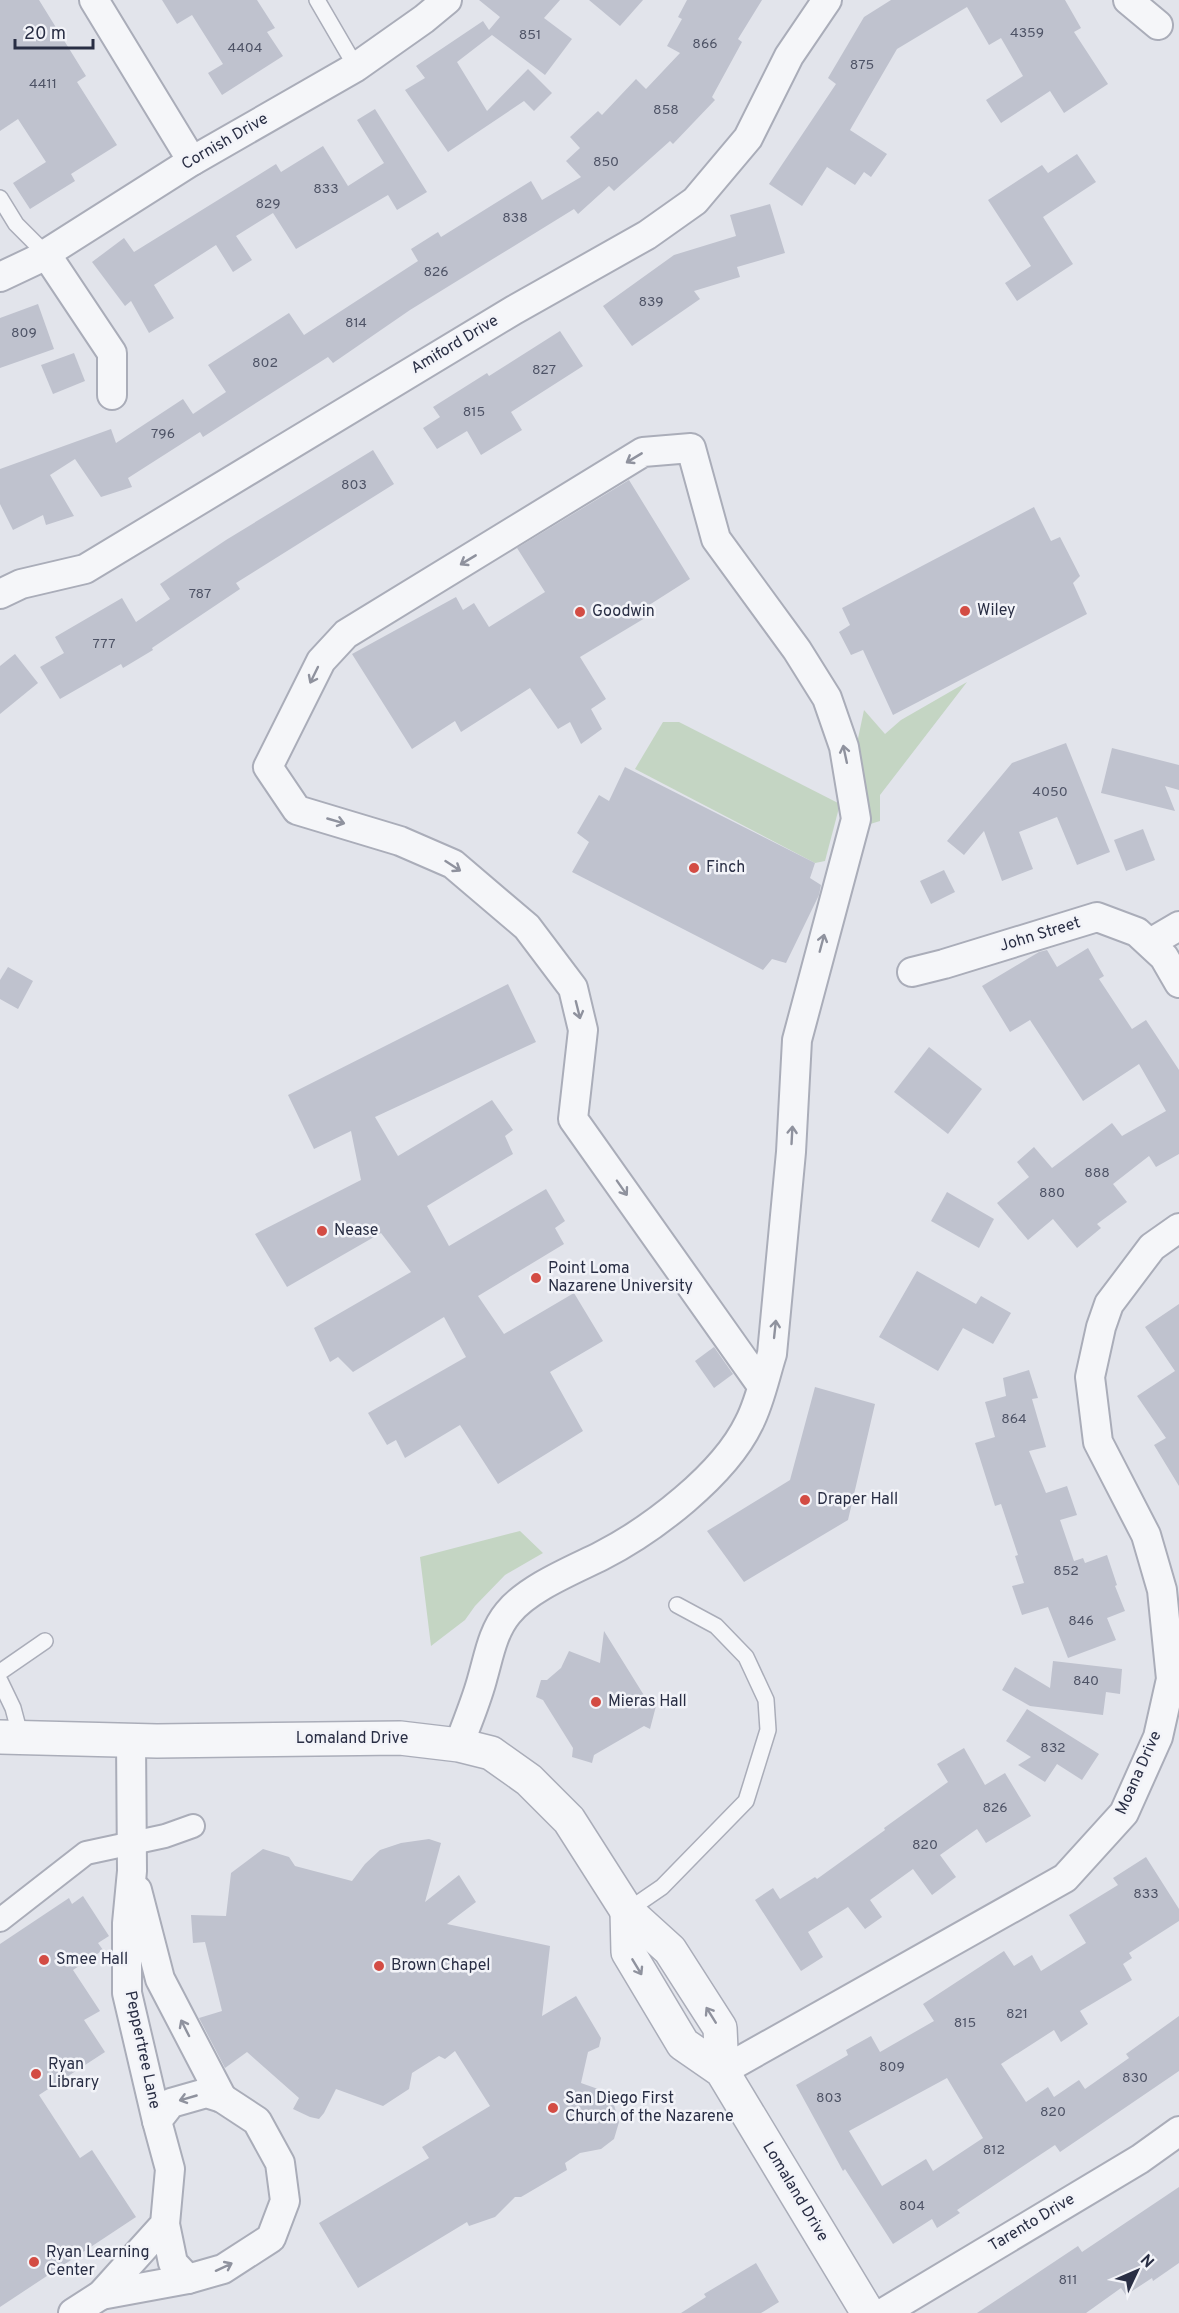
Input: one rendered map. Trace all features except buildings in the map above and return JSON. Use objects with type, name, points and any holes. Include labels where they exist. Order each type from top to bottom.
[{"type":"street","points":[[94,0],[192,160]]},
{"type":"street","name":"Cornish Drive","points":[[0,277],[46,254],[192,160],[357,67],[447,0]]},
{"type":"street","name":"Amiford Drive","points":[[0,594],[21,584],[85,569],[513,310],[657,228],[695,201],[748,138],[789,56],[827,0]]},
{"type":"street","points":[[1128,0],[1158,25]]},
{"type":"street","points":[[46,254],[112,353],[112,395]]},
{"type":"street","points":[[459,1745],[483,1677],[490,1648],[508,1613],[539,1587],[605,1554],[644,1529],[701,1486],[728,1457],[750,1423],[762,1386],[772,1354],[791,1152],[797,1040],[856,819],[844,747],[827,698],[797,650],[716,539],[691,448],[643,452],[346,634],[321,661],[268,767],[297,810],[400,841],[453,864],[527,927],[573,988],[583,1030],[573,1119],[762,1386]]},
{"type":"street","name":"John Street","points":[[912,972],[1097,917],[1137,932],[1164,957],[1179,983]]},
{"type":"street","points":[[1150,943],[1179,926]]},
{"type":"street","name":"Moana Drive","points":[[722,2071],[1065,1878],[1124,1813],[1158,1737],[1171,1679],[1162,1590],[1146,1536],[1098,1443],[1090,1377],[1101,1327],[1109,1304],[1152,1247],[1179,1228]]},
{"type":"street","name":"Lomaland Drive","points":[[10,1738],[131,1740],[400,1738],[459,1745],[491,1753],[529,1780],[569,1820],[627,1911],[670,1950],[720,2028],[722,2071],[868,2313]]},
{"type":"street","name":"Peppertree Lane","points":[[131,1740],[132,1871],[127,1923],[127,1993],[170,2169],[165,2224],[173,2263],[188,2279]]},
{"type":"street","points":[[0,1920],[86,1853],[165,1836],[193,1826]]},
{"type":"street","name":"Peppertree Lane","points":[[132,1871],[160,1980],[222,2098]]},
{"type":"street","name":"Peppertree Lane","points":[[101,2295],[188,2279],[223,2269],[271,2238],[285,2200],[280,2163],[257,2121],[222,2098],[206,2093],[171,2103],[157,2121]]},
{"type":"street","name":"Tarento Drive","points":[[883,2313],[1140,2159],[1179,2131]]},
{"type":"street","name":"Peppertree Lane","points":[[73,2313],[101,2295],[165,2224]]},
{"type":"lane","points":[[317,0],[357,67]]},
{"type":"lane","points":[[0,198],[16,224],[46,254]]},
{"type":"lane","points":[[627,1911],[662,1887],[746,1801],[768,1730],[765,1700],[746,1657],[716,1626],[677,1605]]},
{"type":"lane","points":[[0,1672],[45,1641]]},
{"type":"lane","points":[[0,1681],[13,1708],[10,1738]]},
{"type":"green space","points":[[967,682],[880,795],[880,821],[867,825],[856,748],[864,710],[885,734],[901,720]]},
{"type":"green space","points":[[663,722],[679,722],[840,804],[825,861],[815,863],[635,769]]},
{"type":"green space","points":[[520,1531],[543,1553],[505,1575],[475,1606],[465,1620],[431,1646],[420,1557]]},
{"type":"place","name":"Wiley","points":[[965,611]]},
{"type":"place","name":"Goodwin","points":[[580,612]]},
{"type":"place","name":"Finch","points":[[694,868]]},
{"type":"place","name":"Nease","points":[[322,1231]]},
{"type":"place","name":"Point Loma Nazarene University","points":[[536,1278]]},
{"type":"place","name":"Draper Hall","points":[[805,1500]]},
{"type":"place","name":"Mieras Hall","points":[[596,1702]]},
{"type":"place","name":"Smee Hall","points":[[44,1960]]},
{"type":"place","name":"Brown Chapel","points":[[379,1966]]},
{"type":"place","name":"Ryan Library","points":[[36,2074]]},
{"type":"place","name":"San Diego First Church of the Nazarene","points":[[553,2108]]},
{"type":"place","name":"Ryan Learning Center","points":[[34,2262]]}]
